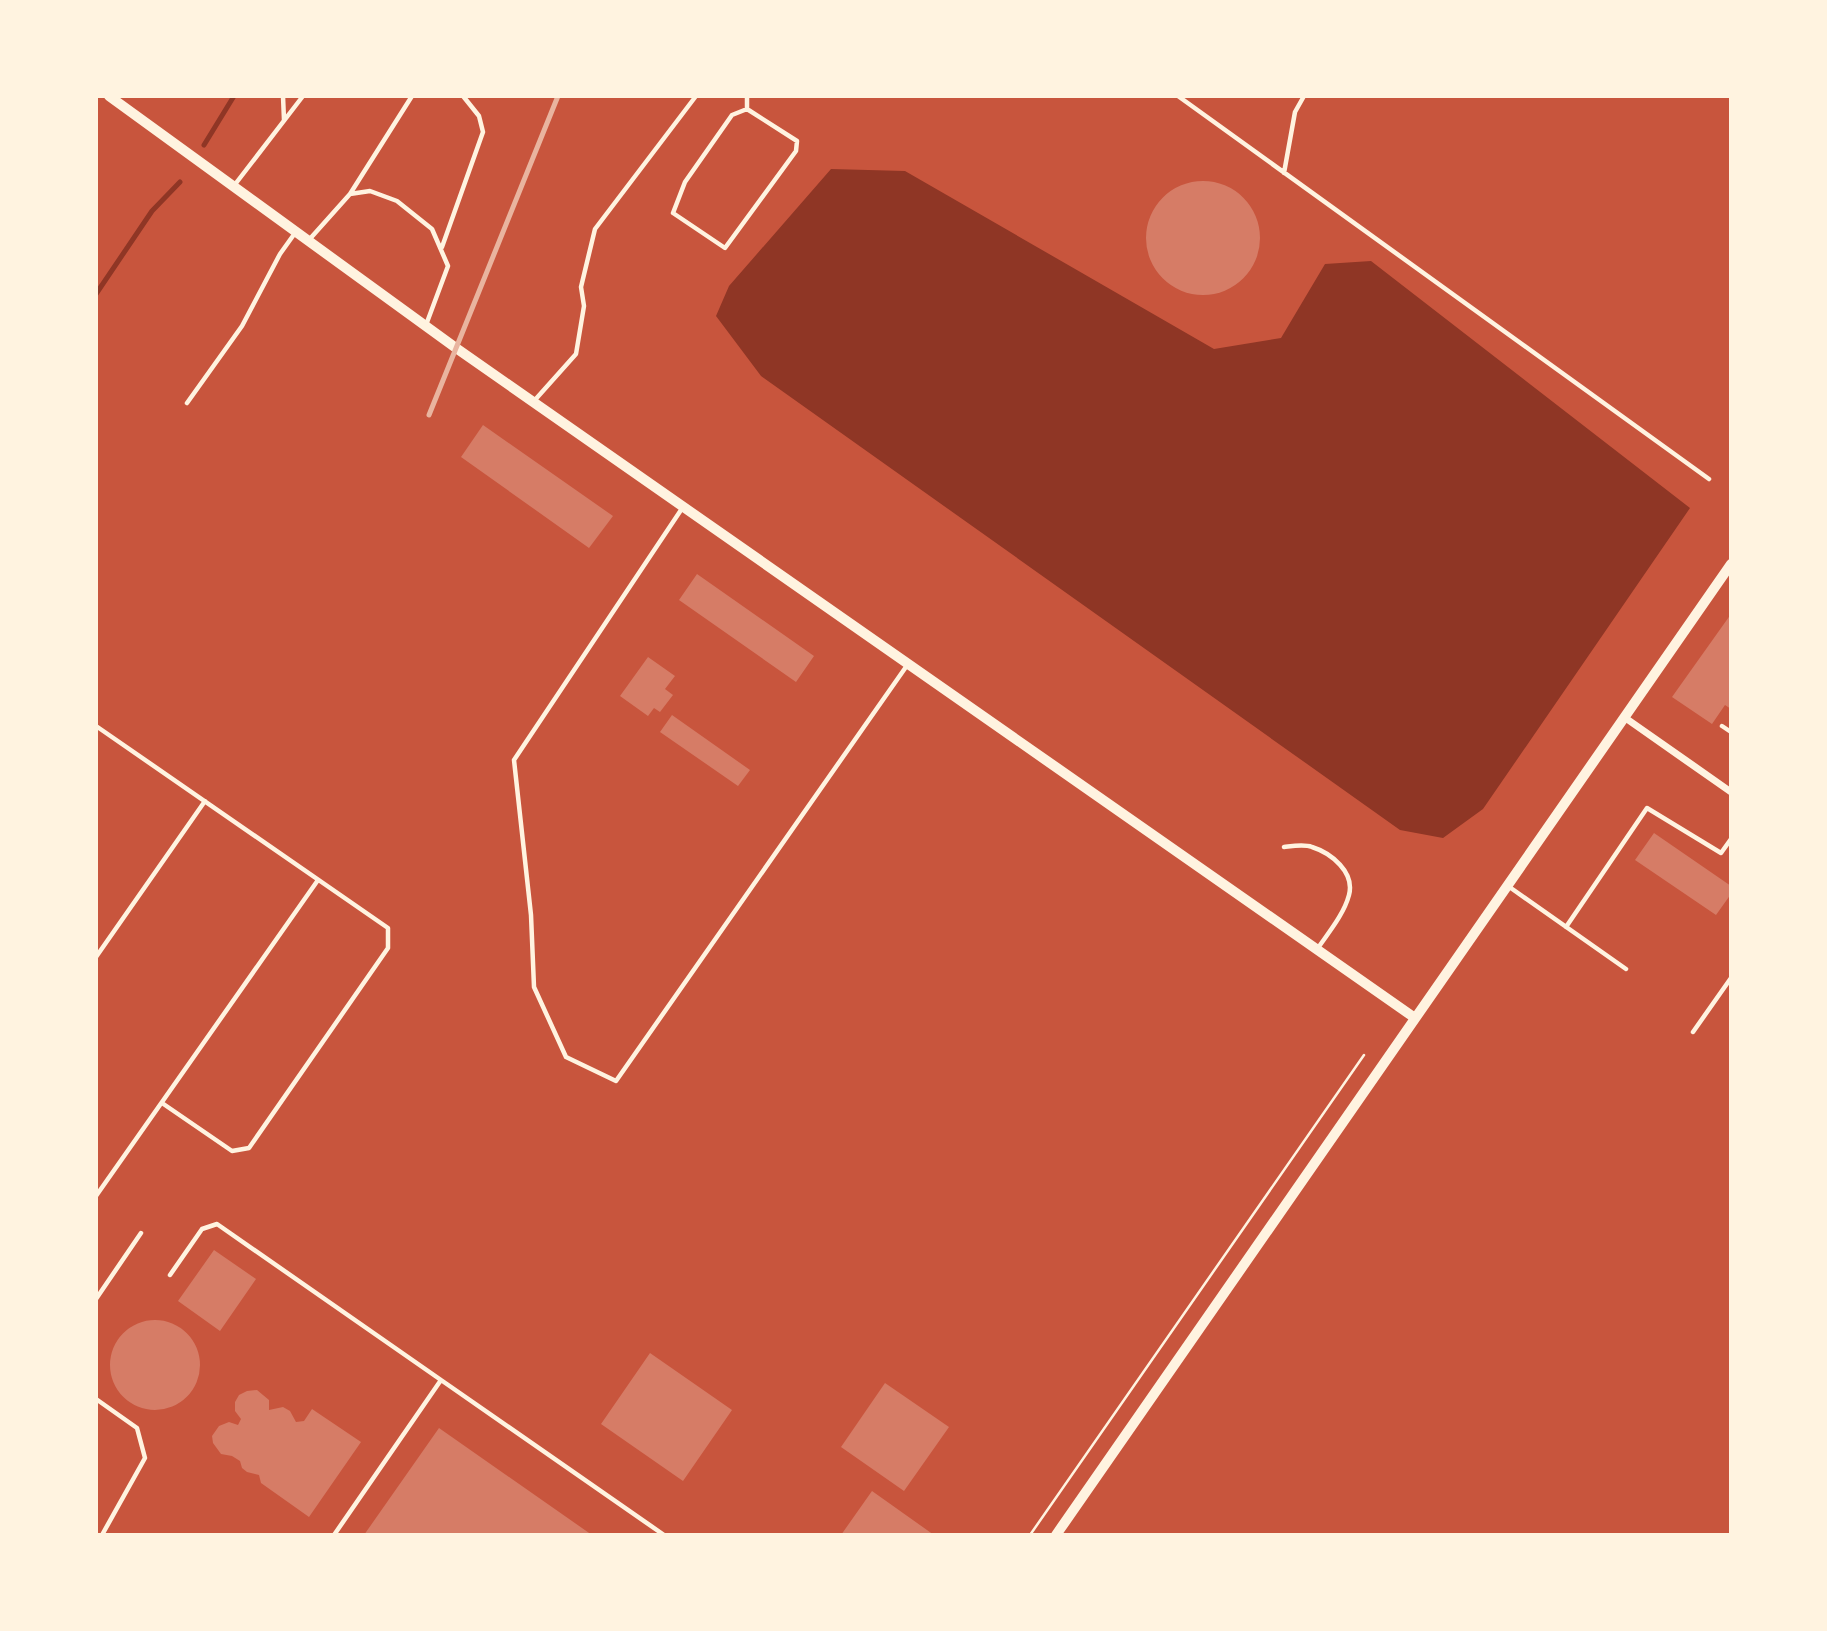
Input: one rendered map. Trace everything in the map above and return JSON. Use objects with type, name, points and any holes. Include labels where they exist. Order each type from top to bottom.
[{"type":"street","points":[[108,96],[295,233],[534,402],[1415,1018]]},
{"type":"street","points":[[1056,1535],[1731,564]]},
{"type":"street","points":[[1624,718],[1731,792]]},
{"type":"lane","points":[[283,96],[284,121]]},
{"type":"lane","points":[[233,187],[303,96]]},
{"type":"lane","points":[[308,242],[350,194],[412,96]]},
{"type":"lane","points":[[442,247],[483,132],[479,116],[463,96]]},
{"type":"lane","points":[[534,402],[576,354],[584,306],[581,287],[594,229],[696,96]]},
{"type":"lane","points":[[747,96],[747,108]]},
{"type":"lane","points":[[1178,96],[1709,479]]},
{"type":"lane","points":[[1284,173],[1295,112],[1304,96]]},
{"type":"lane","points":[[747,108],[797,141],[796,151],[725,248],[673,213],[685,181],[732,115],[747,108]]},
{"type":"lane","points":[[350,194],[370,191],[397,201],[432,229],[449,266],[425,325]]},
{"type":"lane","points":[[187,403],[242,326],[295,233]]},
{"type":"lane","points":[[684,506],[514,760],[531,915],[534,988],[566,1057],[616,1081],[908,663]]},
{"type":"lane","points":[[96,726],[388,928],[388,948],[249,1148],[232,1152],[162,1102]]},
{"type":"lane","points":[[1722,726],[1731,732]]},
{"type":"lane","points":[[96,957],[205,801]]},
{"type":"lane","points":[[1566,927],[1647,808],[1721,853],[1731,839]]},
{"type":"lane","points":[[1284,847],[1310,845],[1332,857],[1346,871],[1350,893],[1317,949]]},
{"type":"lane","points":[[96,1196],[318,880]]},
{"type":"lane","points":[[1507,886],[1626,969]]},
{"type":"lane","points":[[1693,1032],[1731,978]]},
{"type":"lane","points":[[170,1275],[202,1229],[217,1224],[662,1534]]},
{"type":"lane","points":[[96,1299],[141,1233]]},
{"type":"lane","points":[[334,1535],[441,1380]]},
{"type":"lane","points":[[96,1399],[138,1429],[145,1458],[102,1535]]},
{"type":"path","points":[[1030,1535],[1364,1055]]},
{"type":"shaded area","points":[[831,169],[905,171],[1214,349],[1281,338],[1325,264],[1371,261],[1690,508],[1483,809],[1443,838],[1400,830],[761,376],[716,316],[729,286]]},
{"type":"building","points":[[1203,181],[1225,186],[1243,198],[1255,216],[1260,238],[1255,260],[1243,278],[1225,290],[1203,295],[1181,290],[1163,278],[1151,260],[1146,238],[1151,216],[1163,198],[1181,186]]},
{"type":"building","points":[[483,425],[613,516],[589,548],[461,457]]},
{"type":"building","points":[[697,574],[814,656],[796,682],[679,600]]},
{"type":"building","points":[[1731,614],[1731,709],[1725,705],[1712,724],[1672,697]]},
{"type":"building","points":[[648,657],[675,676],[665,689],[673,695],[660,712],[654,708],[648,716],[620,696]]},
{"type":"building","points":[[672,715],[750,770],[738,786],[660,732]]},
{"type":"building","points":[[1654,833],[1731,886],[1731,894],[1716,915],[1635,860]]},
{"type":"building","points":[[214,1250],[256,1279],[220,1331],[178,1301]]},
{"type":"building","points":[[155,1320],[172,1324],[187,1333],[196,1348],[200,1365],[196,1382],[187,1397],[172,1406],[155,1410],[138,1406],[123,1397],[114,1382],[110,1365],[114,1348],[123,1333],[138,1324]]},
{"type":"building","points":[[650,1353],[732,1410],[683,1481],[601,1424]]},
{"type":"building","points":[[885,1383],[949,1427],[904,1491],[841,1447]]},
{"type":"building","points":[[257,1390],[269,1400],[269,1410],[283,1407],[290,1411],[296,1422],[304,1421],[312,1409],[361,1442],[309,1517],[261,1483],[259,1475],[242,1468],[240,1461],[221,1454],[213,1443],[212,1436],[219,1426],[229,1422],[238,1425],[241,1419],[235,1411],[235,1402],[239,1395]]},
{"type":"building","points":[[439,1428],[592,1535],[364,1535]]},
{"type":"building","points":[[872,1491],[934,1535],[841,1535]]},
{"type":"waterway","points":[[204,145],[234,96]]},
{"type":"waterway","points":[[96,294],[152,211],[180,182]]},
{"type":"railway","points":[[429,415],[558,96]]}]
